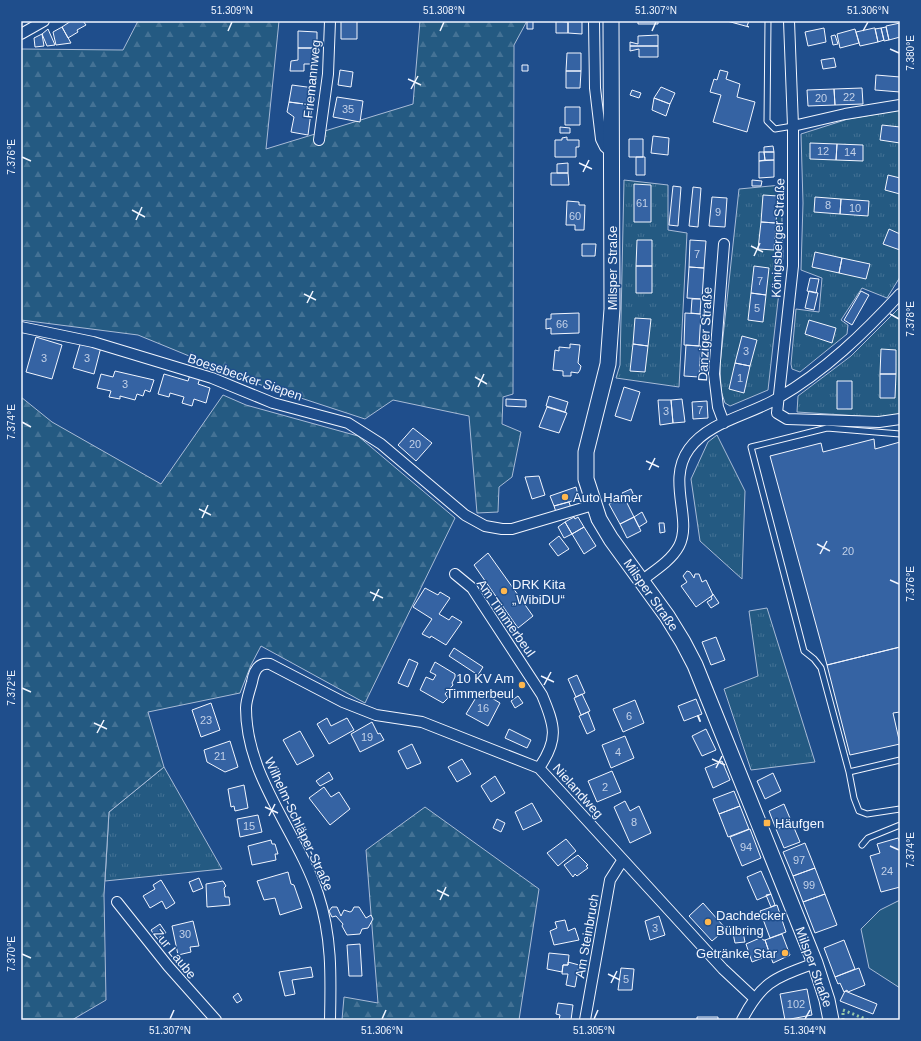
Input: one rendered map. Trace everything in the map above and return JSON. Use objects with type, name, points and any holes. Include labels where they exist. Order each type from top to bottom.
[{"type":"street","points":[[21,34],[44,21]]},
{"type":"street","name":"Friemannweg","points":[[319,140],[328,74],[330,21]]},
{"type":"street","points":[[594,21],[595,88],[600,132],[605,147],[612,153]]},
{"type":"street","name":"Milsper Straße","points":[[611,21],[612,294],[608,364],[586,452],[586,480],[593,505],[611,539],[672,623],[695,665],[815,964],[827,1000],[831,1020]]},
{"type":"street","name":"Königsberger Straße","points":[[789,21],[793,126],[793,266],[777,413],[787,419],[809,419]]},
{"type":"street","points":[[793,126],[845,114],[900,105]]},
{"type":"street","name":"Danziger Straße","points":[[724,244],[714,374],[718,407],[724,423]]},
{"type":"street","points":[[642,581],[673,554],[680,545],[683,529],[679,478],[685,455],[691,447],[701,438],[724,423],[778,398],[840,355],[900,294]]},
{"type":"street","name":"Boesebecker Siepen","points":[[21,327],[93,342],[212,378],[273,403],[348,423],[381,444],[465,515],[485,526],[512,529],[593,505]]},
{"type":"street","points":[[809,419],[879,422],[900,418]]},
{"type":"street","name":"Am Timmerbeul","points":[[455,574],[472,588],[542,695],[552,724],[553,744],[549,754],[539,768]]},
{"type":"street","name":"Nielandweg","points":[[259,665],[264,663],[270,664],[343,702],[376,715],[422,722],[539,768],[622,861],[723,969],[754,998]]},
{"type":"street","name":"Wilhelm-Schläper-Straße","points":[[259,665],[253,675],[246,708],[251,752],[274,803],[298,847],[318,893],[326,924],[330,948],[332,982],[330,1020]]},
{"type":"street","name":"Am Steinbruch","points":[[585,1020],[610,880],[622,861]]},
{"type":"street","name":"Zur Laube","points":[[117,902],[168,966],[216,1020]]},
{"type":"street","points":[[742,1020],[754,998],[764,987],[780,977],[815,964]]},
{"type":"lane","points":[[768,21],[767,121],[775,129],[793,126]]},
{"type":"lane","points":[[809,419],[812,432]]},
{"type":"lane","points":[[900,434],[827,428],[751,447],[804,651],[814,659],[820,668],[850,772],[854,798],[858,811],[867,814],[900,809]]},
{"type":"lane","points":[[850,772],[900,760]]},
{"type":"lane","points":[[862,846],[868,838],[900,825]]},
{"type":"green space","points":[[138,21],[279,21],[266,149],[413,104],[420,21],[527,21],[514,45],[513,394],[503,397],[502,424],[521,432],[512,477],[499,487],[498,512],[477,513],[469,416],[393,400],[365,419],[255,383],[138,335],[21,320],[21,49],[123,50]]},
{"type":"green space","points":[[900,110],[900,277],[887,298],[862,288],[841,320],[848,325],[847,334],[800,372],[792,369],[791,364],[796,309],[819,312],[822,278],[801,270],[803,203],[801,134],[848,119]]},
{"type":"green space","points":[[624,180],[668,185],[668,230],[687,233],[679,387],[616,378],[620,365]]},
{"type":"green space","points":[[781,185],[783,256],[768,390],[730,406],[725,403],[721,391],[720,365],[739,189]]},
{"type":"green space","points":[[900,307],[900,415],[875,417],[797,412],[798,396],[851,356]]},
{"type":"green space","points":[[223,395],[246,405],[358,436],[455,518],[365,703],[261,646],[251,665],[240,693],[148,712],[164,767],[109,812],[104,895],[106,1000],[72,1020],[21,1020],[21,397],[52,422],[161,484]]},
{"type":"green space","points":[[717,435],[745,491],[742,579],[700,541],[691,479],[708,442]]},
{"type":"green space","points":[[767,608],[815,762],[751,770],[724,689],[758,676],[749,611]]},
{"type":"green space","points":[[164,767],[222,869],[105,881],[109,812]]},
{"type":"green space","points":[[425,807],[539,889],[519,1020],[342,1020],[344,997],[378,1003],[366,850]]},
{"type":"green space","points":[[900,900],[900,988],[869,968],[861,929],[880,910]]},
{"type":"building","points":[[71,21],[83,21],[86,25],[77,30],[78,32],[68,38],[62,27]]},
{"type":"building","points":[[341,21],[357,21],[357,39],[341,39]]},
{"type":"building","points":[[527,21],[533,21],[533,29],[527,29]]},
{"type":"building","points":[[556,21],[568,22],[568,33],[556,33]]},
{"type":"building","points":[[567,21],[582,21],[582,34],[568,33]]},
{"type":"building","points":[[638,21],[658,21],[658,24],[638,24]]},
{"type":"building","points":[[727,21],[749,21],[747,26],[749,27]]},
{"type":"building","points":[[900,23],[900,37],[889,40],[886,26]]},
{"type":"building","points":[[62,27],[71,43],[56,45],[53,32]]},
{"type":"building","points":[[886,27],[889,40],[884,41],[881,28]]},
{"type":"building","points":[[824,28],[826,42],[808,46],[805,32]]},
{"type":"building","points":[[875,28],[878,42],[860,46],[856,32]]},
{"type":"building","points":[[881,28],[884,40],[878,42],[875,29]]},
{"type":"building","points":[[48,29],[55,45],[47,46],[42,34]]},
{"type":"building","points":[[855,29],[859,43],[840,48],[837,34]]},
{"type":"building","points":[[298,31],[317,32],[317,48],[298,48]]},
{"type":"building","points":[[42,34],[44,46],[35,47],[34,38]]},
{"type":"building","points":[[658,35],[658,46],[630,46],[630,42],[638,44],[638,36]]},
{"type":"building","points":[[835,35],[838,44],[833,45],[831,36]]},
{"type":"building","points":[[630,46],[658,46],[658,57],[639,57],[639,49],[630,51]]},
{"type":"building","points":[[298,48],[317,48],[317,64],[304,64],[304,71],[290,71],[291,61],[298,60]]},
{"type":"building","points":[[567,53],[581,53],[581,71],[566,71]]},
{"type":"building","points":[[834,58],[836,67],[823,69],[821,60]]},
{"type":"building","points":[[522,65],[528,65],[528,71],[522,71]]},
{"type":"building","points":[[340,70],[353,72],[351,87],[338,85]]},
{"type":"building","points":[[720,70],[728,72],[726,79],[740,84],[737,97],[755,102],[747,132],[713,122],[721,95],[710,92],[714,79],[717,80]]},
{"type":"building","points":[[566,71],[581,71],[580,88],[566,88]]},
{"type":"building","points":[[876,75],[900,77],[900,92],[875,90]]},
{"type":"building","points":[[292,85],[314,88],[312,105],[289,102]]},
{"type":"building","points":[[661,87],[675,93],[670,104],[654,98]]},
{"type":"building","points":[[862,88],[863,104],[835,105],[834,89]]},
{"type":"building","points":[[834,89],[835,105],[808,106],[807,90]]},
{"type":"building","points":[[632,90],[641,93],[639,98],[630,95]]},
{"type":"building","points":[[337,97],[363,101],[360,122],[333,117]]},
{"type":"building","points":[[654,98],[670,104],[666,116],[652,110]]},
{"type":"building","points":[[289,102],[312,105],[308,135],[291,132],[294,117],[287,112]]},
{"type":"building","points":[[565,107],[580,107],[580,125],[565,125]]},
{"type":"building","points":[[882,125],[900,127],[900,143],[880,140]]},
{"type":"building","points":[[560,127],[570,128],[570,133],[560,133]]},
{"type":"building","points":[[653,136],[669,138],[668,155],[651,153]]},
{"type":"building","points":[[567,137],[567,140],[579,140],[579,147],[576,147],[576,157],[555,157],[555,140],[562,140],[562,138]]},
{"type":"building","points":[[629,139],[643,139],[643,157],[629,157]]},
{"type":"building","points":[[810,143],[837,144],[836,160],[810,159]]},
{"type":"building","points":[[837,144],[863,145],[863,161],[836,160]]},
{"type":"building","points":[[773,146],[774,152],[764,152],[764,147]]},
{"type":"building","points":[[759,152],[764,152],[765,160],[759,161]]},
{"type":"building","points":[[764,152],[774,152],[774,160],[765,160]]},
{"type":"building","points":[[636,157],[645,157],[645,175],[636,175]]},
{"type":"building","points":[[774,160],[774,177],[759,178],[759,161]]},
{"type":"building","points":[[568,163],[568,173],[557,173],[557,164]]},
{"type":"building","points":[[551,173],[568,173],[569,185],[551,185]]},
{"type":"building","points":[[888,175],[900,178],[900,194],[885,190]]},
{"type":"building","points":[[752,180],[762,181],[761,186],[752,186]]},
{"type":"building","points":[[634,184],[651,185],[651,222],[634,222]]},
{"type":"building","points":[[673,186],[681,187],[678,226],[669,225]]},
{"type":"building","points":[[693,187],[701,188],[698,227],[689,226]]},
{"type":"building","points":[[763,195],[778,196],[776,223],[761,222]]},
{"type":"building","points":[[712,197],[727,198],[725,227],[709,226]]},
{"type":"building","points":[[815,197],[841,199],[840,214],[814,212]]},
{"type":"building","points":[[841,199],[869,201],[868,216],[840,214]]},
{"type":"building","points":[[567,201],[579,202],[579,205],[585,205],[584,230],[575,230],[575,225],[566,225]]},
{"type":"building","points":[[761,222],[776,223],[774,250],[758,249]]},
{"type":"building","points":[[889,229],[900,234],[900,250],[883,244]]},
{"type":"building","points":[[637,240],[652,240],[652,266],[636,266]]},
{"type":"building","points":[[690,240],[706,241],[704,268],[689,267]]},
{"type":"building","points":[[582,244],[596,244],[595,256],[582,256]]},
{"type":"building","points":[[815,252],[842,258],[839,273],[812,267]]},
{"type":"building","points":[[842,258],[870,264],[866,279],[839,273]]},
{"type":"building","points":[[636,266],[652,266],[652,293],[636,293]]},
{"type":"building","points":[[754,266],[769,268],[766,295],[751,293]]},
{"type":"building","points":[[689,267],[704,268],[702,299],[687,298]]},
{"type":"building","points":[[810,278],[819,279],[816,293],[807,291]]},
{"type":"building","points":[[809,291],[818,293],[814,310],[805,308]]},
{"type":"building","points":[[861,291],[869,295],[852,325],[844,320]]},
{"type":"building","points":[[751,293],[766,295],[763,322],[748,320]]},
{"type":"building","points":[[692,299],[701,299],[700,314],[691,313]]},
{"type":"building","points":[[579,313],[579,333],[551,334],[551,328],[546,329],[546,319],[551,319],[551,314]]},
{"type":"building","points":[[685,313],[701,314],[699,346],[684,345]]},
{"type":"building","points":[[635,318],[651,319],[648,346],[633,344]]},
{"type":"building","points":[[809,320],[836,328],[832,343],[805,334]]},
{"type":"building","points":[[742,336],[757,340],[750,366],[735,363]]},
{"type":"building","points":[[36,337],[62,345],[52,379],[26,372]]},
{"type":"building","points":[[81,341],[101,347],[94,374],[73,368]]},
{"type":"building","points":[[570,344],[580,345],[578,363],[581,366],[578,373],[571,372],[571,376],[563,376],[563,371],[553,370],[555,350],[559,351],[559,347],[570,348]]},
{"type":"building","points":[[633,344],[648,346],[645,372],[630,371]]},
{"type":"building","points":[[686,345],[701,346],[699,377],[684,376]]},
{"type":"building","points":[[881,349],[896,350],[896,374],[880,374]]},
{"type":"building","points":[[735,363],[750,366],[744,393],[729,389]]},
{"type":"building","points":[[115,371],[154,380],[150,392],[145,390],[143,396],[137,394],[135,400],[120,396],[120,399],[109,397],[111,391],[97,388],[101,374],[113,377]]},
{"type":"building","points":[[164,374],[188,381],[190,375],[200,378],[198,384],[210,388],[206,403],[194,399],[192,406],[182,403],[184,397],[170,393],[169,397],[158,394]]},
{"type":"building","points":[[880,374],[896,374],[895,398],[880,398]]},
{"type":"building","points":[[837,381],[852,381],[852,409],[837,409]]},
{"type":"building","points":[[624,387],[640,392],[631,421],[615,416]]},
{"type":"building","points":[[549,396],[568,402],[565,412],[546,406]]},
{"type":"building","points":[[506,399],[526,400],[526,407],[506,406]]},
{"type":"building","points":[[682,399],[685,422],[673,423],[671,400]]},
{"type":"building","points":[[658,400],[671,400],[673,423],[660,425]]},
{"type":"building","points":[[707,401],[708,418],[693,419],[692,402]]},
{"type":"building","points":[[547,407],[567,413],[559,433],[539,427]]},
{"type":"building","points":[[413,428],[432,443],[416,461],[398,445]]},
{"type":"building","points":[[874,439],[875,449],[900,442],[900,647],[827,665],[770,456],[821,443],[823,452]]},
{"type":"building","points":[[539,476],[545,495],[532,499],[525,477]]},
{"type":"building","name":"Auto Hamer","points":[[576,487],[579,499],[554,506],[550,496]]},
{"type":"building","points":[[631,489],[635,498],[627,502],[622,493]]},
{"type":"building","points":[[624,497],[634,517],[620,524],[609,504]]},
{"type":"building","points":[[569,502],[571,508],[556,512],[554,506]]},
{"type":"building","points":[[642,512],[647,522],[639,527],[634,517]]},
{"type":"building","points":[[574,517],[575,519],[578,517],[584,527],[572,534],[565,522]]},
{"type":"building","points":[[634,517],[641,531],[627,538],[620,524]]},
{"type":"building","points":[[565,522],[572,534],[564,538],[558,527]]},
{"type":"building","points":[[659,523],[664,523],[665,532],[660,533]]},
{"type":"building","points":[[584,527],[596,546],[584,554],[572,534]]},
{"type":"building","points":[[559,536],[569,549],[558,556],[549,544]]},
{"type":"building","name":"DRK Kita „WibiDU“","points":[[488,553],[533,616],[518,628],[474,565]]},
{"type":"building","points":[[687,571],[690,572],[694,578],[695,574],[699,574],[702,582],[706,580],[713,595],[696,607],[681,586],[687,582],[683,576]]},
{"type":"building","points":[[425,588],[438,595],[440,592],[450,598],[439,614],[449,620],[452,616],[462,622],[446,645],[431,636],[430,638],[422,634],[432,619],[413,607]]},
{"type":"building","points":[[713,594],[719,603],[711,608],[707,602],[712,599],[711,597]]},
{"type":"building","points":[[716,637],[725,660],[711,665],[702,642]]},
{"type":"building","points":[[900,647],[900,712],[893,713],[900,744],[850,755],[827,665]]},
{"type":"building","points":[[454,648],[483,667],[478,675],[449,656]]},
{"type":"building","points":[[409,659],[418,663],[408,687],[398,683]]},
{"type":"building","points":[[435,662],[455,674],[452,683],[453,685],[445,694],[448,698],[443,703],[420,690],[426,677],[433,680],[436,675],[430,672]]},
{"type":"building","points":[[577,675],[585,693],[576,697],[568,679]]},
{"type":"building","points":[[480,691],[500,703],[488,726],[466,714]]},
{"type":"building","points":[[582,694],[590,711],[581,715],[574,698]]},
{"type":"building","points":[[518,696],[523,703],[515,708],[511,701]]},
{"type":"building","points":[[696,699],[702,714],[684,721],[678,706]]},
{"type":"building","points":[[635,700],[644,723],[623,732],[613,709]]},
{"type":"building","points":[[211,703],[220,730],[201,737],[192,710]]},
{"type":"building","points":[[588,712],[595,730],[587,734],[579,716]]},
{"type":"building","points":[[327,718],[331,726],[347,718],[354,730],[329,744],[317,724]]},
{"type":"building","points":[[372,722],[378,734],[380,733],[384,740],[360,752],[351,734]]},
{"type":"building","points":[[509,729],[531,740],[527,748],[505,738]]},
{"type":"building","points":[[706,729],[716,750],[702,756],[692,736]]},
{"type":"building","points":[[300,731],[314,756],[297,765],[283,740]]},
{"type":"building","points":[[625,736],[634,758],[611,768],[602,745]]},
{"type":"building","points":[[230,741],[238,767],[225,772],[207,762],[204,750]]},
{"type":"building","points":[[412,744],[421,763],[407,769],[398,751]]},
{"type":"building","points":[[462,759],[471,774],[457,782],[448,767]]},
{"type":"building","points":[[722,761],[730,780],[713,788],[705,768]]},
{"type":"building","points":[[612,771],[621,792],[597,802],[588,781]]},
{"type":"building","points":[[329,772],[333,779],[320,786],[316,781]]},
{"type":"building","points":[[773,773],[781,791],[765,799],[757,781]]},
{"type":"building","points":[[495,776],[505,793],[491,802],[481,786]]},
{"type":"building","points":[[244,785],[248,808],[235,811],[234,806],[231,807],[228,789]]},
{"type":"building","points":[[324,787],[331,797],[339,792],[350,809],[330,825],[309,798]]},
{"type":"building","points":[[734,791],[740,806],[719,814],[713,799]]},
{"type":"building","points":[[625,801],[630,811],[639,806],[651,833],[630,843],[614,807]]},
{"type":"building","points":[[532,803],[542,821],[523,830],[515,812]]},
{"type":"building","points":[[784,804],[792,823],[776,829],[769,811]]},
{"type":"building","points":[[740,806],[749,829],[728,837],[719,814]]},
{"type":"building","points":[[258,815],[262,832],[240,837],[237,819]]},
{"type":"building","points":[[497,819],[505,823],[501,832],[493,828]]},
{"type":"building","points":[[792,823],[800,842],[784,848],[776,829]]},
{"type":"building","points":[[750,829],[761,858],[742,866],[730,837]]},
{"type":"building","points":[[898,838],[900,843],[900,887],[881,892],[870,856],[880,853],[877,844]]},
{"type":"building","points":[[566,839],[576,851],[558,866],[547,853]]},
{"type":"building","points":[[271,840],[272,844],[275,844],[278,854],[275,854],[276,860],[252,865],[248,846]]},
{"type":"building","points":[[805,843],[815,868],[793,876],[783,852]]},
{"type":"building","points":[[578,855],[588,865],[586,866],[588,868],[577,876],[575,874],[573,877],[564,865]]},
{"type":"building","points":[[815,868],[825,894],[803,902],[793,876]]},
{"type":"building","points":[[761,871],[771,894],[757,900],[747,877]]},
{"type":"building","points":[[288,872],[291,884],[294,885],[302,908],[280,915],[275,898],[264,900],[257,881]]},
{"type":"building","points":[[199,878],[203,888],[193,892],[189,882]]},
{"type":"building","points":[[161,880],[175,903],[166,909],[162,901],[150,908],[143,896],[155,889],[153,885]]},
{"type":"building","points":[[223,881],[226,886],[224,888],[225,897],[229,897],[230,905],[207,907],[206,884]]},
{"type":"building","points":[[771,894],[775,905],[771,907],[766,895]]},
{"type":"building","points":[[825,894],[837,925],[815,933],[803,902]]},
{"type":"building","name":"Dachdecker Bülbring","points":[[703,903],[726,929],[712,941],[689,916]]},
{"type":"building","points":[[777,905],[786,932],[770,938],[760,911]]},
{"type":"building","points":[[332,907],[337,907],[341,916],[344,910],[350,912],[354,907],[359,907],[366,918],[371,915],[373,919],[368,928],[362,929],[360,934],[347,935],[342,926],[343,924],[336,916],[332,917],[329,911]]},
{"type":"building","points":[[659,916],[665,935],[650,940],[645,921]]},
{"type":"building","points":[[565,920],[568,931],[575,928],[579,940],[554,945],[550,931],[557,928],[555,922]]},
{"type":"building","points":[[193,921],[199,946],[190,947],[191,952],[178,955],[172,926]]},
{"type":"building","points":[[160,924],[166,933],[157,939],[151,930]]},
{"type":"building","points":[[743,932],[745,942],[735,943],[733,933]]},
{"type":"building","points":[[782,934],[790,955],[773,963],[765,940]]},
{"type":"building","points":[[762,937],[763,940],[765,940],[770,955],[752,962],[746,944]]},
{"type":"building","points":[[844,940],[855,969],[835,977],[824,948]]},
{"type":"building","points":[[360,944],[362,976],[349,976],[347,945]]},
{"type":"building","points":[[549,953],[569,955],[568,965],[563,965],[562,972],[547,969]]},
{"type":"building","points":[[568,962],[579,965],[575,987],[566,985],[568,974],[562,974],[563,965],[568,965]]},
{"type":"building","points":[[311,967],[313,977],[292,980],[295,994],[285,996],[279,972]]},
{"type":"building","points":[[621,968],[634,969],[632,990],[618,990]]},
{"type":"building","points":[[859,968],[865,985],[848,992],[847,990],[844,992],[840,983],[838,984],[835,977]]},
{"type":"building","points":[[807,989],[812,1015],[785,1020],[780,994]]},
{"type":"building","points":[[845,991],[877,1004],[873,1014],[840,1001]]},
{"type":"building","points":[[238,993],[242,1000],[237,1003],[233,997]]},
{"type":"building","points":[[558,1003],[573,1005],[571,1020],[559,1020],[560,1015],[556,1014]]},
{"type":"building","points":[[697,1017],[718,1017],[718,1020],[697,1020]]},
{"type":"hedge","points":[[843,1020],[843,1010],[868,1020]]},
{"type":"wall","points":[[698,716],[700,721]]},
{"type":"place","name":"Auto Hamer","points":[[565,497]]},
{"type":"place","name":"DRK Kita „WibiDU“","points":[[504,591]]},
{"type":"place","name":"10 KV Am Timmerbeul","points":[[522,685]]},
{"type":"place","name":"Häufgen","points":[[767,823]]},
{"type":"place","name":"Dachdecker Bülbring","points":[[708,922]]},
{"type":"place","name":"Getränke Star","points":[[785,953]]}]
